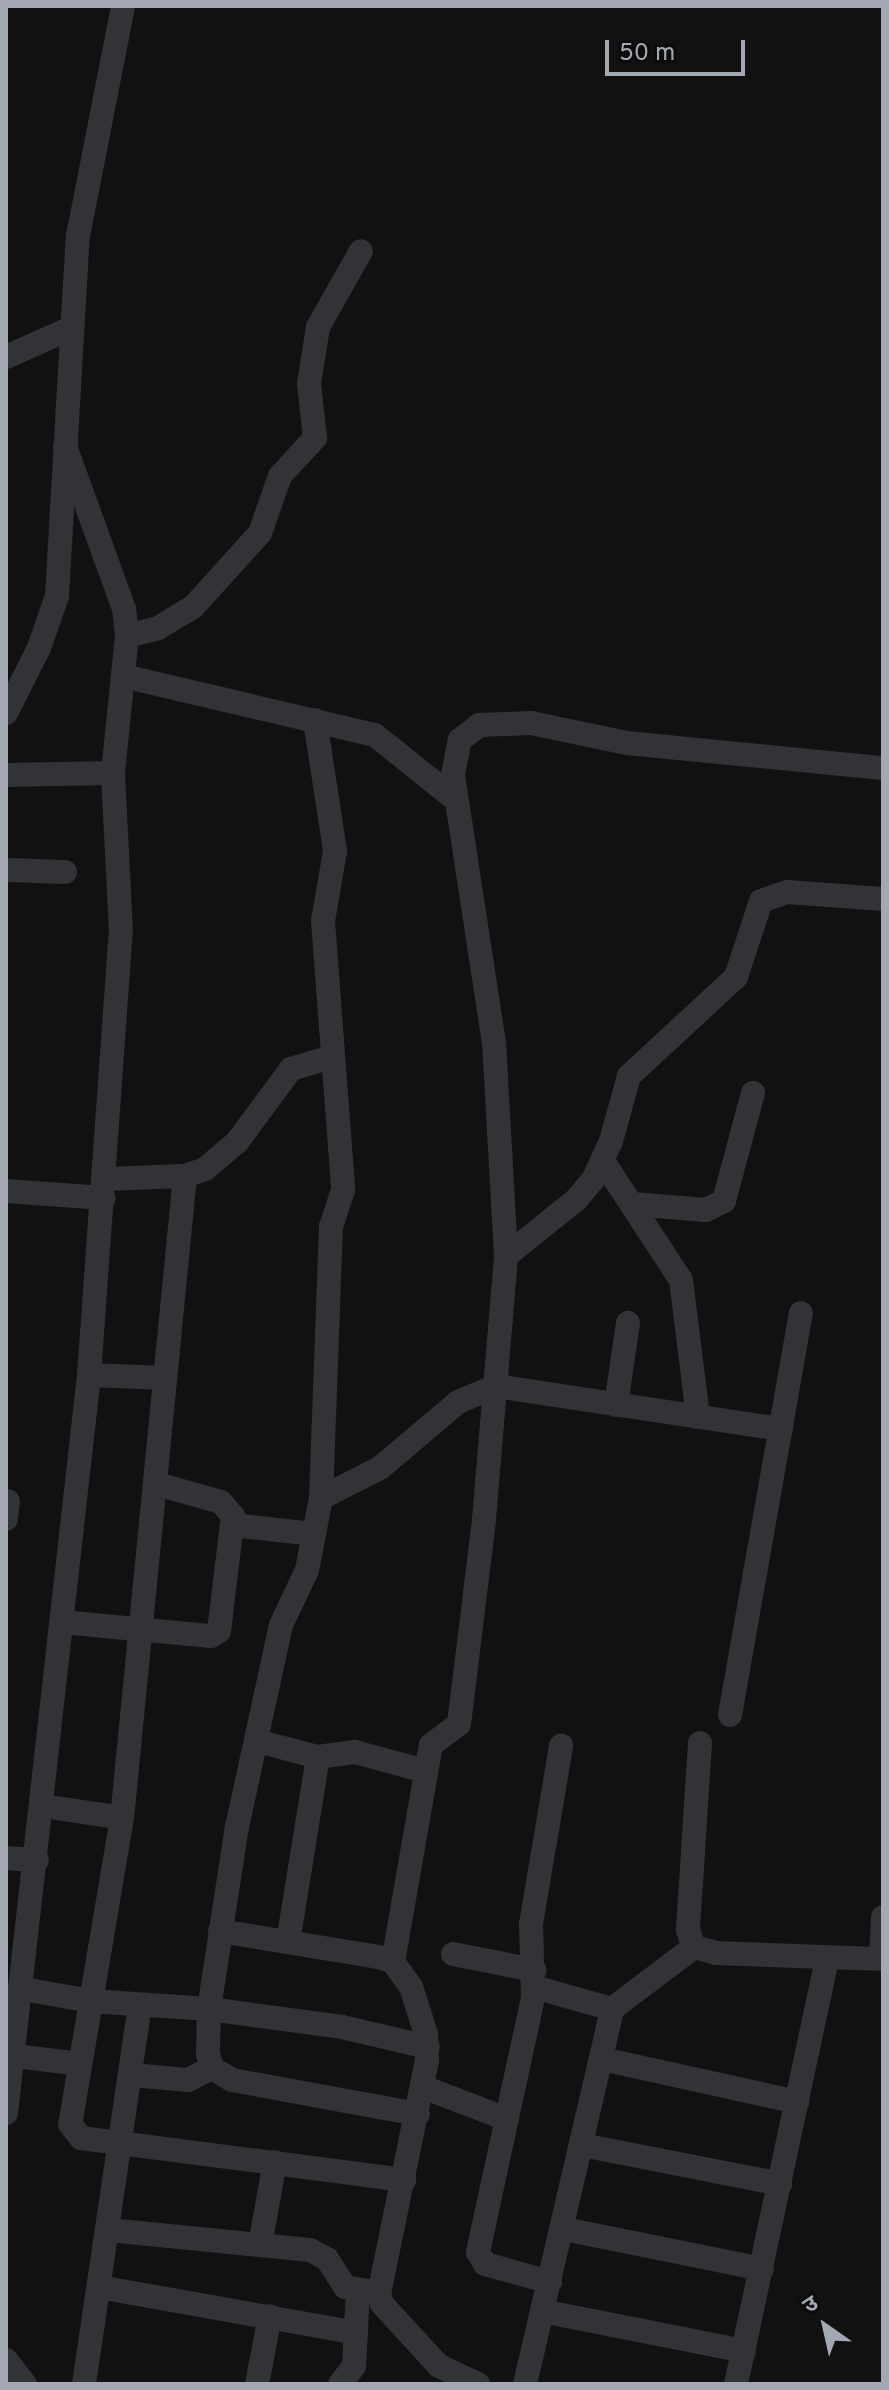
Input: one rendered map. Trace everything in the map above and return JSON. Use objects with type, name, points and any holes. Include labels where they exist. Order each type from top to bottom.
[{"type":"street","points":[[6,713],[39,648],[57,596],[78,236],[123,6]]},
{"type":"street","points":[[127,636],[158,628],[193,607],[260,533],[280,476],[315,438],[309,384],[318,327],[361,251]]},
{"type":"street","points":[[6,357],[71,328]]},
{"type":"street","points":[[6,2113],[23,1989],[89,1375],[105,1189],[121,932],[113,773],[127,636],[118,585],[65,446]]},
{"type":"street","points":[[123,676],[375,735],[456,800]]},
{"type":"street","points":[[212,2068],[209,2009],[220,1931],[281,1625],[307,1570],[321,1498],[331,1226],[343,1190],[323,921],[335,851],[315,720]]},
{"type":"street","points":[[393,1962],[425,1771],[434,1739],[459,1724],[496,1386],[506,1256],[494,1043],[456,800],[454,758],[460,740],[479,725],[531,723],[627,743],[883,768]]},
{"type":"street","points":[[6,775],[113,773]]},
{"type":"street","points":[[6,870],[65,872]]},
{"type":"street","points":[[506,1256],[576,1200],[603,1161],[629,1076],[736,977],[761,901],[787,892],[883,899]]},
{"type":"street","points":[[6,1191],[105,1189],[185,1176],[224,1156],[291,1069],[331,1057]]},
{"type":"street","points":[[632,1204],[706,1210],[724,1201],[753,1093]]},
{"type":"street","points":[[603,1161],[681,1280],[698,1417]]},
{"type":"street","points":[[185,1176],[144,1629],[122,1818],[80,2064],[72,2132],[81,2138],[124,2141],[404,2180]]},
{"type":"street","points":[[730,1715],[801,1313]]},
{"type":"street","points":[[616,1405],[628,1323]]},
{"type":"street","points":[[89,1375],[165,1378]]},
{"type":"street","points":[[321,1498],[380,1468],[458,1402],[496,1386],[781,1429]]},
{"type":"street","points":[[62,1622],[211,1636],[219,1631],[233,1516],[221,1502],[157,1484]]},
{"type":"street","points":[[232,1525],[313,1534]]},
{"type":"street","points":[[257,1741],[318,1757],[355,1752],[425,1771]]},
{"type":"street","points":[[700,1743],[688,1930],[694,1947],[703,1952],[827,1959],[882,1958],[883,1917]]},
{"type":"street","points":[[550,2282],[485,2264],[478,2252],[534,1979],[531,1924],[561,1746]]},
{"type":"street","points":[[288,1942],[318,1757]]},
{"type":"street","points":[[43,1806],[122,1818]]},
{"type":"street","points":[[6,1858],[37,1860]]},
{"type":"street","points":[[220,1931],[393,1962],[411,1987],[428,2047],[404,2180],[356,2333],[354,2366],[340,2384]]},
{"type":"street","points":[[525,2384],[564,2229],[612,2009],[694,1947]]},
{"type":"street","points":[[453,1954],[534,1979],[612,2009]]},
{"type":"street","points":[[736,2384],[827,1959]]},
{"type":"street","points":[[23,1989],[140,2007],[209,2009],[342,2027],[428,2047]]},
{"type":"street","points":[[87,2383],[99,2287],[124,2141],[140,2007]]},
{"type":"street","points":[[15,2056],[80,2064]]},
{"type":"street","points":[[602,2059],[797,2102]]},
{"type":"street","points":[[132,2075],[188,2080],[212,2068]]},
{"type":"street","points":[[212,2068],[232,2080],[418,2114]]},
{"type":"street","points":[[423,2087],[507,2119]]},
{"type":"street","points":[[582,2145],[780,2184]]},
{"type":"street","points":[[260,2245],[275,2162]]},
{"type":"street","points":[[564,2229],[762,2269]]},
{"type":"street","points":[[109,2230],[318,2252],[339,2281],[369,2292],[439,2366],[478,2384]]},
{"type":"street","points":[[99,2287],[356,2333]]},
{"type":"street","points":[[542,2311],[744,2351]]},
{"type":"street","points":[[270,2316],[257,2384],[278,2384]]},
{"type":"street","points":[[6,2360],[25,2384]]}]
